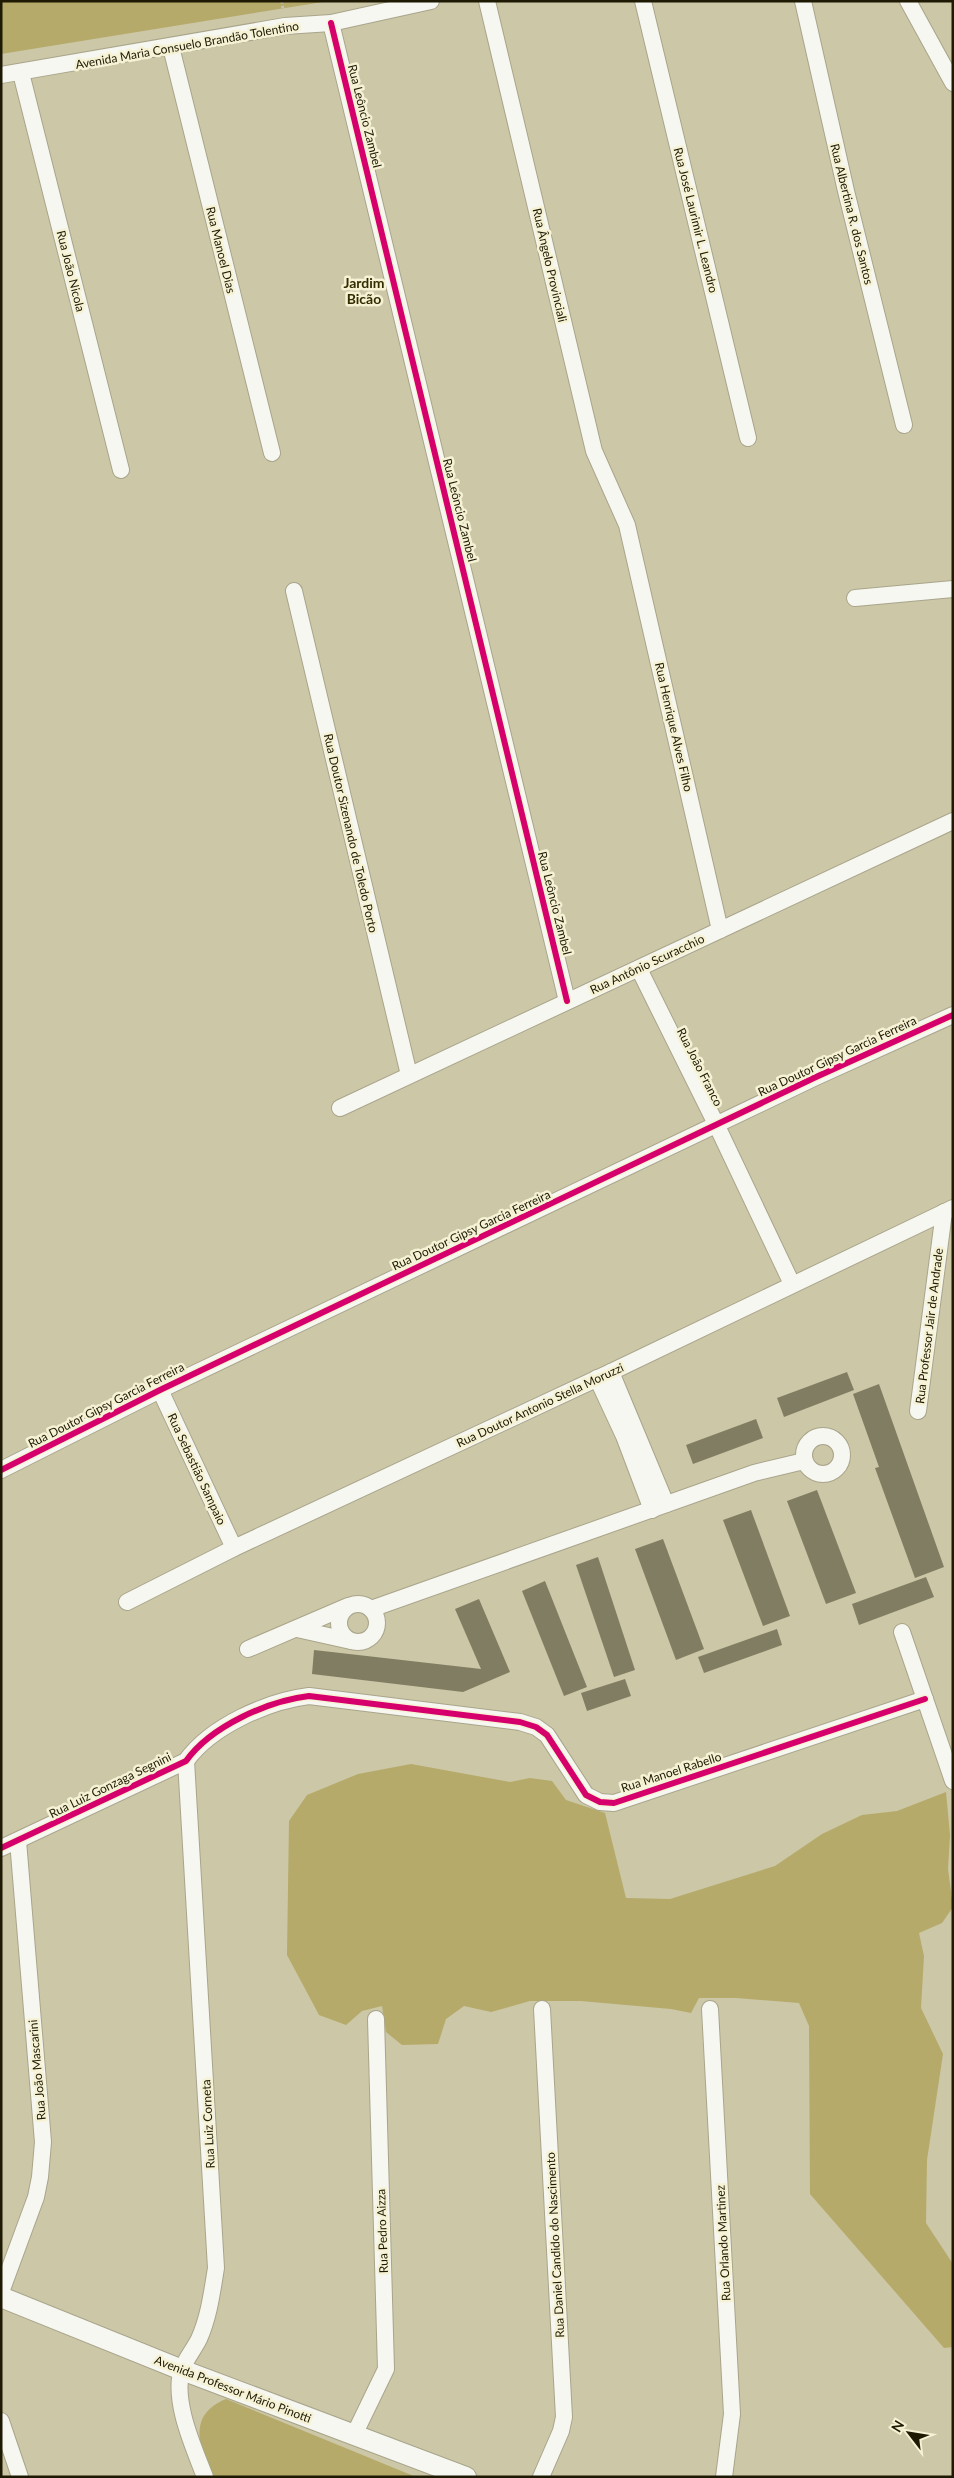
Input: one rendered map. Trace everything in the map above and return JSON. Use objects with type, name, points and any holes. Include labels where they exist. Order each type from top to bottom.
[{"type":"street","name":"Avenida Maria Consuelo Brandão Tolentino","points":[[1,75],[285,26],[331,24],[431,1]]},
{"type":"street","name":"Rua Ângelo Provinciali","points":[[487,1],[594,451],[627,525]]},
{"type":"street","name":"Rua José Laurimir L. Leandro","points":[[643,1],[748,438]]},
{"type":"street","name":"Rua Albertina R. dos Santos","points":[[803,1],[846,191],[904,425]]},
{"type":"street","points":[[908,1],[953,83]]},
{"type":"street","name":"Rua Leôncio Zambel","points":[[331,24],[567,1001]]},
{"type":"street","name":"Rua Manoel Dias","points":[[171,47],[272,453]]},
{"type":"street","name":"Rua João Nicola","points":[[21,73],[121,470]]},
{"type":"street","name":"Rua Henrique Alves Filho","points":[[627,525],[720,930]]},
{"type":"street","points":[[854,598],[953,590]]},
{"type":"street","name":"Rua Doutor Sizenando de Toledo Porto","points":[[294,591],[409,1075]]},
{"type":"street","name":"Rua Antônio Scuracchio","points":[[340,1108],[953,821]]},
{"type":"street","name":"Rua João Franco","points":[[639,969],[718,1126],[792,1284]]},
{"type":"street","name":"Rua Doutor Gipsy Garcia Ferreira","points":[[1,1470],[160,1390],[718,1126],[816,1077],[953,1015]]},
{"type":"street","name":"Rua Doutor Antonio Stella Moruzzi","points":[[127,1602],[234,1548],[604,1375],[948,1210]]},
{"type":"street","name":"Rua Professor Jair de Andrade","points":[[918,1411],[948,1210]]},
{"type":"street","points":[[604,1375],[624,1436],[659,1507]]},
{"type":"street","name":"Rua Sebastião Sampaio","points":[[160,1390],[234,1548]]},
{"type":"street","points":[[248,1649],[350,1606],[357,1604],[371,1609],[754,1473],[804,1461]]},
{"type":"street","points":[[350,1606],[340,1616],[338,1624],[344,1637],[351,1642]]},
{"type":"street","points":[[297,1629],[351,1642],[365,1642],[376,1632],[378,1624],[371,1609]]},
{"type":"street","points":[[902,1632],[953,1781]]},
{"type":"street","name":"Rua Manoel Rabello","points":[[273,1703],[309,1696],[520,1722],[536,1727],[547,1735],[586,1795],[600,1802],[614,1802],[925,1699]]},
{"type":"street","name":"Rua Luiz Gonzaga Segnini","points":[[1,1848],[186,1761],[196,1747],[220,1731],[273,1703]]},
{"type":"street","name":"Rua Luiz Corneta","points":[[186,1761],[216,2268],[210,2306],[199,2339],[182,2370],[180,2400],[187,2429],[205,2477]]},
{"type":"street","name":"Rua João Mascarini","points":[[1,2292],[36,2197],[43,2142],[18,1841]]},
{"type":"street","name":"Rua Daniel Candido do Nascimento","points":[[541,2477],[561,2431],[564,2417],[542,2009]]},
{"type":"street","name":"Rua Orlando Martinez","points":[[710,2009],[732,2414],[724,2477]]},
{"type":"street","name":"Rua Pedro Aizza","points":[[354,2435],[386,2369],[376,2019]]},
{"type":"street","name":"Avenida Professor Mário Pinotti","points":[[1,2297],[182,2370],[466,2477]]},
{"type":"street","points":[[1,2421],[4,2444],[20,2477]]},
{"type":"shaded area","points":[[1,1],[329,1],[1,54]]},
{"type":"shaded area","points":[[411,1764],[510,1782],[530,1778],[552,1781],[566,1800],[605,1813],[626,1898],[670,1899],[775,1866],[822,1834],[862,1815],[897,1811],[946,1792],[950,1835],[948,1869],[953,1907],[942,1923],[919,1933],[924,1956],[921,2008],[943,2054],[927,2160],[926,2223],[953,2264],[953,2347],[944,2348],[810,2194],[809,2026],[799,2003],[736,1998],[699,1998],[691,2013],[671,2009],[581,2001],[530,2001],[491,2012],[464,2006],[446,2019],[438,2044],[402,2045],[386,2032],[382,2006],[362,2011],[346,2025],[319,2015],[287,1955],[289,1821],[307,1795],[358,1774]]},
{"type":"shaded area","points":[[226,2399],[416,2477],[212,2477],[200,2443],[201,2423],[214,2406]]},
{"type":"building","points":[[847,1372],[854,1390],[784,1417],[777,1398]]},
{"type":"building","points":[[879,1384],[944,1567],[915,1578],[875,1468],[879,1467],[853,1394]]},
{"type":"building","points":[[756,1419],[763,1438],[693,1464],[686,1445]]},
{"type":"building","points":[[817,1490],[856,1593],[826,1604],[787,1501]]},
{"type":"building","points":[[751,1510],[790,1616],[763,1626],[723,1520]]},
{"type":"building","points":[[663,1539],[704,1649],[676,1660],[635,1549]]},
{"type":"building","points":[[598,1557],[635,1670],[614,1677],[576,1565]]},
{"type":"building","points":[[926,1577],[934,1597],[859,1625],[852,1604]]},
{"type":"building","points":[[545,1581],[587,1687],[564,1696],[522,1591]]},
{"type":"building","points":[[479,1599],[510,1672],[463,1692],[312,1674],[314,1650],[481,1669],[455,1609]]},
{"type":"building","points":[[777,1629],[782,1645],[704,1673],[698,1657]]},
{"type":"building","points":[[625,1679],[631,1696],[587,1711],[581,1693]]},
{"type":"cycle path","points":[[331,23],[567,1001]]},
{"type":"cycle path","points":[[1,1470],[160,1390],[816,1077],[953,1015]]},
{"type":"cycle path","points":[[1,1848],[186,1761],[210,1737],[242,1717],[276,1703],[309,1696],[520,1722],[536,1727],[547,1735],[586,1795],[600,1802],[614,1803],[925,1699]]},
{"type":"district","name":"Jardim Bicão","points":[[364,290]]}]
